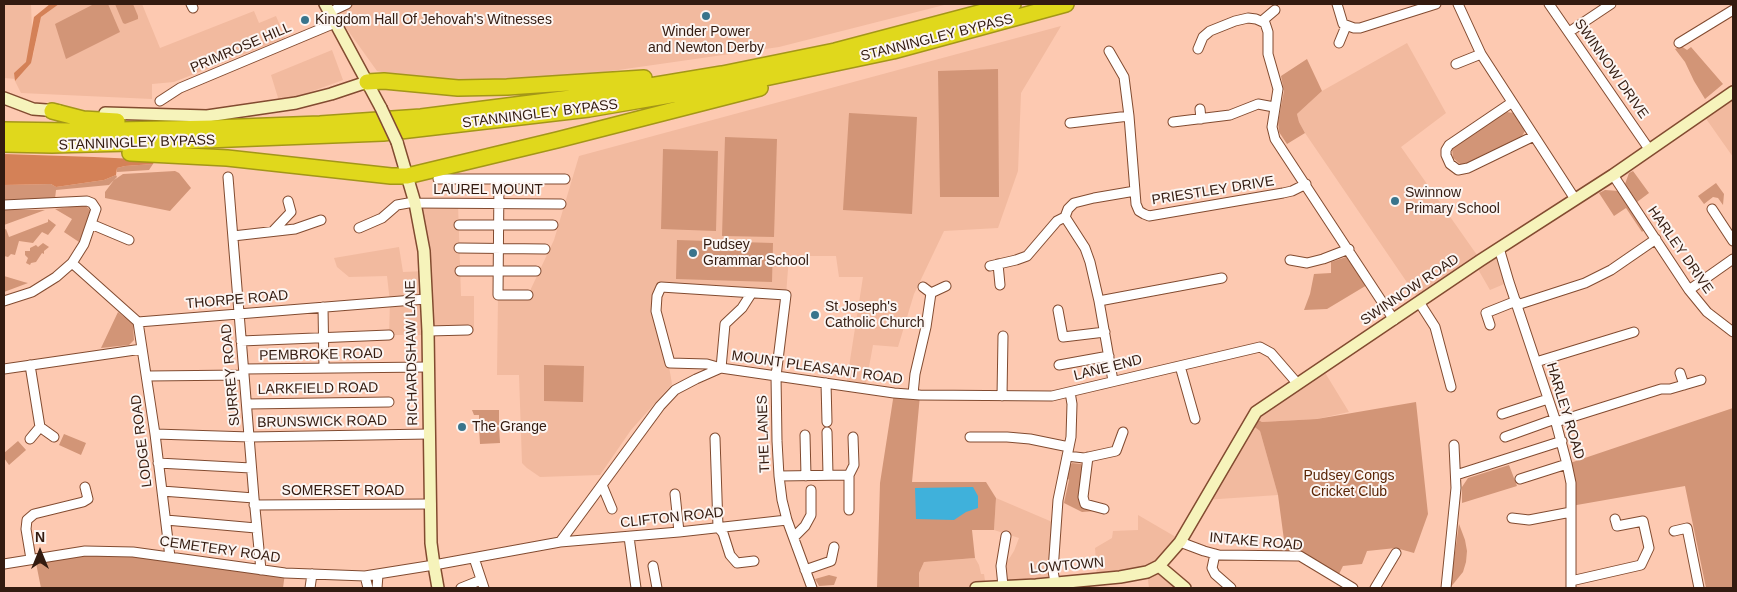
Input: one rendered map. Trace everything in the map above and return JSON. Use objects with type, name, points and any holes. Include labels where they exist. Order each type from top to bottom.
[{"type":"highway","name":"STANNINGLEY BYPASS","points":[[4,130],[70,131],[320,124],[421,116],[602,94],[693,79],[835,51],[1013,4]]},
{"type":"highway","name":"STANNINGLEY BYPASS","points":[[4,144],[52,145],[249,140],[382,133],[589,110],[741,83],[893,51],[1066,4]]},
{"type":"highway","points":[[52,145],[98,152],[227,158],[391,176],[407,176],[731,96],[893,51]]},
{"type":"highway","points":[[367,82],[391,81],[458,88],[563,84],[643,78],[693,79]]},
{"type":"highway","points":[[52,111],[83,119],[214,128]]},
{"type":"main road","points":[[4,98],[34,109],[52,111],[174,117],[207,116],[296,103],[367,82],[327,8]]},
{"type":"main road","name":"RICHARDSHAW LANE","points":[[367,82],[397,142],[414,202],[424,251],[428,331],[431,504],[434,565],[438,588]]},
{"type":"main road","name":"SWINNOW ROAD","points":[[1159,566],[1180,542],[1256,412],[1499,248],[1613,175],[1733,92]]},
{"type":"main road","points":[[1159,566],[1185,588]]},
{"type":"main road","name":"LOWTOWN","points":[[976,588],[1056,585],[1120,577],[1147,572],[1159,566]]},
{"type":"street","points":[[327,8],[347,4]]},
{"type":"street","points":[[1337,4],[1342,21],[1346,26],[1360,28],[1436,4]]},
{"type":"street","points":[[1458,4],[1481,54],[1575,199]]},
{"type":"street","name":"SWINNOW DRIVE","points":[[1549,4],[1649,149]]},
{"type":"street","points":[[1569,32],[1611,4]]},
{"type":"street","points":[[1262,21],[1275,10]]},
{"type":"street","points":[[1679,43],[1733,10]]},
{"type":"street","points":[[1198,49],[1203,36],[1210,31],[1235,21],[1248,18],[1264,23],[1268,32],[1268,54],[1277,83],[1273,134],[1394,320]]},
{"type":"street","name":"PRIMROSE HILL","points":[[160,101],[180,88],[335,23]]},
{"type":"street","points":[[1339,43],[1346,26]]},
{"type":"street","name":"PRIESTLEY DRIVE","points":[[1108,51],[1124,77],[1135,191],[1139,212],[1149,216],[1292,191],[1306,184]]},
{"type":"street","points":[[1456,64],[1481,54]]},
{"type":"street","points":[[1512,102],[1452,142],[1446,150],[1447,160],[1458,170],[1468,168],[1534,136]]},
{"type":"street","points":[[1173,122],[1230,116],[1258,104],[1274,107]]},
{"type":"street","points":[[1200,108],[1201,120]]},
{"type":"street","points":[[1070,123],[1129,116]]},
{"type":"street","name":"HARLEY DRIVE","points":[[1613,175],[1689,290],[1707,312],[1733,332]]},
{"type":"street","name":"SURREY ROAD","points":[[228,177],[261,570]]},
{"type":"street","points":[[438,178],[565,179]]},
{"type":"street","points":[[499,178],[498,295],[528,295]]},
{"type":"street","points":[[1000,284],[994,265],[1027,256],[1057,222],[1064,217],[1068,208],[1074,203],[1135,191]]},
{"type":"street","points":[[4,205],[87,201],[92,203],[96,209],[84,244],[72,263],[56,277],[32,292],[4,301]]},
{"type":"street","points":[[274,231],[292,212],[288,201]]},
{"type":"street","points":[[359,228],[382,218],[397,205],[414,202]]},
{"type":"street","name":"LAUREL MOUNT","points":[[414,202],[561,204]]},
{"type":"street","points":[[1712,209],[1733,241]]},
{"type":"street","points":[[1064,217],[1085,248],[1090,262],[1113,381]]},
{"type":"street","points":[[234,236],[295,228],[321,220]]},
{"type":"street","points":[[91,224],[129,240]]},
{"type":"street","points":[[459,225],[553,226]]},
{"type":"street","points":[[1490,325],[1486,313],[1585,282],[1611,270],[1656,239]]},
{"type":"street","points":[[459,248],[545,249]]},
{"type":"street","name":"HARLEY ROAD","points":[[1499,248],[1556,421],[1567,464],[1571,483],[1571,585]]},
{"type":"street","points":[[1290,260],[1307,263],[1349,249]]},
{"type":"street","points":[[1689,290],[1733,259]]},
{"type":"street","points":[[72,263],[138,322]]},
{"type":"street","points":[[460,271],[536,271]]},
{"type":"street","points":[[1099,301],[1222,278]]},
{"type":"street","points":[[931,293],[946,286]]},
{"type":"street","points":[[661,287],[751,294],[742,308],[725,324],[721,368],[707,364],[670,363],[656,311],[657,296],[661,287]]},
{"type":"street","points":[[922,287],[931,293]]},
{"type":"street","points":[[913,394],[915,374],[926,327],[931,293]]},
{"type":"street","name":"THE LANES","points":[[751,294],[786,295],[776,376],[779,476],[787,520],[812,588]]},
{"type":"street","name":"THORPE ROAD","points":[[138,322],[426,299]]},
{"type":"street","points":[[1419,302],[1435,327],[1451,387]]},
{"type":"street","points":[[323,307],[324,368]]},
{"type":"street","points":[[1058,310],[1063,337],[1105,332]]},
{"type":"street","name":"LODGE ROAD","points":[[138,322],[148,376],[170,557]]},
{"type":"street","points":[[428,331],[468,330]]},
{"type":"street","points":[[1536,362],[1634,332]]},
{"type":"street","points":[[242,341],[389,336]]},
{"type":"street","points":[[1002,396],[1003,336]]},
{"type":"street","name":"LANE END","points":[[1056,585],[1053,571],[1058,500],[1068,452],[1072,412],[1070,392],[1260,347],[1271,352],[1297,383]]},
{"type":"street","points":[[4,369],[142,349]]},
{"type":"street","points":[[1059,365],[1109,356]]},
{"type":"street","points":[[30,365],[40,427],[54,438]]},
{"type":"street","points":[[1180,366],[1195,419]]},
{"type":"street","name":"PEMBROKE ROAD","points":[[148,376],[324,368],[428,367]]},
{"type":"street","name":"MOUNT PLEASANT ROAD","points":[[560,542],[660,406],[675,390],[696,378],[721,368],[913,394],[1052,396],[1070,392]]},
{"type":"street","points":[[1680,373],[1684,385]]},
{"type":"street","points":[[1505,437],[1661,389],[1670,389],[1702,380]]},
{"type":"street","points":[[826,383],[827,422]]},
{"type":"street","points":[[1502,414],[1548,399]]},
{"type":"street","name":"LARKFIELD ROAD","points":[[248,404],[389,402]]},
{"type":"street","points":[[30,439],[40,427]]},
{"type":"street","points":[[827,432],[828,475]]},
{"type":"street","points":[[1116,451],[1123,432]]},
{"type":"street","name":"BRUNSWICK ROAD","points":[[155,434],[250,437],[429,434]]},
{"type":"street","points":[[805,435],[806,476]]},
{"type":"street","points":[[849,510],[850,475],[854,465],[853,437]]},
{"type":"street","points":[[970,437],[1030,439],[1088,457],[1116,451]]},
{"type":"street","points":[[715,438],[718,527],[723,533],[730,555],[737,563],[754,561]]},
{"type":"street","points":[[1456,475],[1562,441]]},
{"type":"street","points":[[1446,588],[1456,475],[1454,445]]},
{"type":"street","points":[[1116,451],[1122,459]]},
{"type":"street","points":[[1088,457],[1083,497],[1085,504],[1104,509]]},
{"type":"street","points":[[158,463],[251,468]]},
{"type":"street","points":[[1520,479],[1567,464]]},
{"type":"street","points":[[779,476],[850,475]]},
{"type":"street","points":[[602,485],[612,509]]},
{"type":"street","points":[[31,559],[26,529],[27,520],[34,514],[83,502],[88,499],[85,488]]},
{"type":"street","points":[[794,537],[805,526],[811,515],[811,490]]},
{"type":"street","name":"SOMERSET ROAD","points":[[162,491],[254,502],[431,504]]},
{"type":"street","points":[[675,494],[679,532]]},
{"type":"street","points":[[1512,518],[1529,520],[1571,512]]},
{"type":"street","points":[[1571,585],[1641,565],[1649,548],[1643,521],[1617,526],[1615,519]]},
{"type":"street","points":[[166,520],[256,528]]},
{"type":"street","name":"CLIFTON ROAD","points":[[560,542],[629,537],[787,520]]},
{"type":"street","points":[[1674,531],[1687,528],[1698,588]]},
{"type":"street","points":[[1003,586],[1001,566],[1006,536]]},
{"type":"street","points":[[629,537],[636,588]]},
{"type":"street","points":[[434,565],[560,542]]},
{"type":"street","name":"INTAKE ROAD","points":[[1180,542],[1215,554],[1300,556],[1353,588]]},
{"type":"street","points":[[805,570],[831,561],[834,547]]},
{"type":"street","name":"CEMETERY ROAD","points":[[4,564],[85,551],[133,552],[285,573],[365,576],[434,565]]},
{"type":"street","points":[[1376,588],[1396,553]]},
{"type":"street","points":[[1215,554],[1212,568],[1231,588]]},
{"type":"street","points":[[461,588],[483,584],[474,558]]},
{"type":"street","points":[[653,566],[657,588]]},
{"type":"street","points":[[310,588],[312,574]]},
{"type":"street","points":[[377,588],[378,575]]},
{"type":"street","points":[[365,576],[368,588]]},
{"type":"shaded area","points":[[4,4],[31,4],[33,55],[41,17],[59,4],[142,4],[160,48],[254,11],[259,23],[276,16],[285,38],[174,82],[152,84],[152,99],[21,93],[15,81],[16,79],[4,78]]},
{"type":"shaded area","points":[[50,4],[59,4],[41,17],[31,63],[15,81],[14,73],[26,62],[34,17]]},
{"type":"shaded area","points":[[333,4],[948,4],[779,47],[597,73],[478,82],[400,76],[377,71],[339,18]]},
{"type":"shaded area","name":"Pudsey Grammar School","points":[[1061,26],[1021,93],[1018,171],[998,228],[944,231],[914,294],[898,347],[873,345],[865,389],[846,386],[863,277],[839,277],[836,256],[789,256],[786,295],[661,287],[657,296],[672,384],[631,430],[600,475],[540,477],[522,463],[519,375],[497,375],[498,295],[528,295],[554,240],[579,156]]},
{"type":"shaded area","name":"Swinnow Primary School","points":[[1407,43],[1446,113],[1401,147],[1477,255],[1417,297],[1305,133],[1297,114],[1322,91]]},
{"type":"shaded area","points":[[332,50],[343,80],[279,101],[271,75]]},
{"type":"shaded area","points":[[1733,92],[1733,157],[1702,113]]},
{"type":"shaded area","points":[[4,154],[155,160],[153,164],[117,168],[116,175],[104,180],[56,187],[51,184],[4,185]]},
{"type":"shaded area","points":[[415,203],[458,203],[461,296],[474,296],[474,332],[468,330],[428,335],[389,335],[390,302],[387,276],[349,277],[337,267],[334,258],[399,247],[403,272],[425,271]]},
{"type":"shaded area","points":[[1499,248],[1509,282],[1490,290],[1475,264]]},
{"type":"shaded area","points":[[1324,371],[1349,412],[1317,419],[1262,422],[1253,417]]},
{"type":"shaded area","points":[[1249,423],[1260,431],[1278,495],[1204,500]]},
{"type":"shaded area","points":[[996,498],[1057,524],[1055,582],[1006,586],[1007,562],[1019,538],[994,530]]},
{"type":"shaded area","points":[[1138,515],[1181,540],[1159,566],[1185,588],[1149,588],[1147,572],[1097,579],[1095,548],[1112,538],[1113,531],[1138,530]]},
{"type":"shaded area","points":[[975,558],[981,574],[984,574],[986,587],[995,587],[919,588],[919,573],[924,562]]},
{"type":"green space","points":[[94,4],[108,4],[120,32],[66,59],[55,24]]},
{"type":"green space","points":[[115,4],[133,4],[138,19],[123,23]]},
{"type":"green space","points":[[1681,46],[1687,50],[1691,47],[1723,84],[1705,99],[1685,62],[1675,49]]},
{"type":"green space","points":[[1307,59],[1322,91],[1297,114],[1305,133],[1287,144],[1279,132],[1278,122],[1284,91],[1281,76]]},
{"type":"green space","points":[[998,69],[999,197],[940,197],[938,71]]},
{"type":"green space","points":[[1506,112],[1515,113],[1525,127],[1521,138],[1464,165],[1453,158],[1452,149],[1455,144]]},
{"type":"green space","points":[[849,113],[917,117],[912,214],[843,210]]},
{"type":"green space","points":[[725,137],[777,139],[774,237],[722,236]]},
{"type":"green space","points":[[663,149],[718,151],[716,231],[661,229]]},
{"type":"green space","points":[[153,164],[149,170],[117,172],[117,168],[125,166]]},
{"type":"green space","points":[[175,171],[179,173],[191,188],[170,211],[105,198],[105,192],[114,180],[123,174]]},
{"type":"green space","points":[[1633,171],[1649,193],[1637,202],[1625,184],[1629,173]]},
{"type":"green space","points":[[116,175],[117,177],[109,185],[56,190],[55,199],[4,203],[4,185],[51,184],[56,187],[104,180]]},
{"type":"green space","points":[[1716,183],[1724,194],[1723,205],[1718,198],[1713,197],[1704,204],[1698,196]]},
{"type":"green space","points":[[1605,190],[1619,191],[1644,230],[1642,232],[1626,208],[1614,216],[1599,193]]},
{"type":"green space","points":[[85,205],[91,211],[79,242],[64,232],[72,219],[55,209]]},
{"type":"green space","points":[[4,209],[18,210],[45,210],[4,225]]},
{"type":"green space","points":[[48,219],[56,225],[48,235],[42,232],[33,243],[19,241],[15,255],[4,256],[4,230],[6,229],[9,237],[48,222]]},
{"type":"green space","points":[[677,240],[773,243],[772,282],[676,279]]},
{"type":"green space","points":[[43,243],[49,247],[44,251],[44,254],[42,253],[36,262],[30,265],[26,263],[28,258],[25,255],[25,251],[30,251],[30,248],[36,245],[38,247]]},
{"type":"green space","points":[[1346,257],[1349,258],[1367,285],[1327,309],[1304,310],[1314,274],[1331,273],[1331,262]]},
{"type":"green space","points":[[4,276],[24,282],[28,283],[4,292]]},
{"type":"green space","points":[[118,312],[133,324],[134,340],[129,345],[101,348]]},
{"type":"green space","points":[[544,365],[584,366],[583,402],[544,401]]},
{"type":"green space","points":[[894,393],[920,395],[912,482],[986,482],[996,498],[994,530],[972,530],[975,558],[924,562],[919,573],[919,588],[877,588],[880,483]]},
{"type":"green space","name":"Pudsey Congs Cricket Club","points":[[1416,402],[1428,514],[1414,553],[1396,548],[1367,551],[1362,564],[1343,566],[1337,578],[1311,562],[1286,555],[1278,495],[1260,431],[1249,423],[1253,417],[1262,422],[1317,419]]},
{"type":"green space","points":[[1733,408],[1733,588],[1706,588],[1685,486],[1571,506],[1567,464]]},
{"type":"green space","points":[[472,410],[499,410],[499,425],[495,425],[490,421],[486,425],[479,425],[479,415],[474,415]]},
{"type":"green space","points":[[479,427],[486,427],[490,430],[499,427],[500,443],[480,444]]},
{"type":"green space","points":[[64,434],[86,443],[81,455],[59,445]]},
{"type":"green space","points":[[18,441],[26,450],[9,465],[4,458],[4,453]]},
{"type":"green space","points":[[1072,463],[1081,464],[1083,468],[1080,495],[1096,511],[1082,512],[1064,503],[1069,480],[1067,477],[1069,467]]},
{"type":"green space","points":[[1509,465],[1517,486],[1462,503],[1462,487],[1468,478]]},
{"type":"green space","points":[[1459,524],[1465,540],[1466,562],[1463,572],[1450,588]]},
{"type":"green space","points":[[85,551],[285,573],[283,588],[41,588],[35,558]]},
{"type":"green space","points":[[829,575],[837,577],[834,585],[819,586],[815,579]]},
{"type":"water","points":[[973,487],[978,496],[978,508],[966,512],[954,520],[916,519],[915,488]]},
{"type":"place","name":"Winder Power and Newton Derby","points":[[706,16]]},
{"type":"place","name":"Kingdom Hall Of Jehovah's Witnesses","points":[[305,20]]},
{"type":"place","name":"Swinnow Primary School","points":[[1395,201]]},
{"type":"place","name":"Pudsey Grammar School","points":[[693,253]]},
{"type":"place","name":"St Joseph's Catholic Church","points":[[815,315]]},
{"type":"place","name":"The Grange","points":[[462,427]]}]
